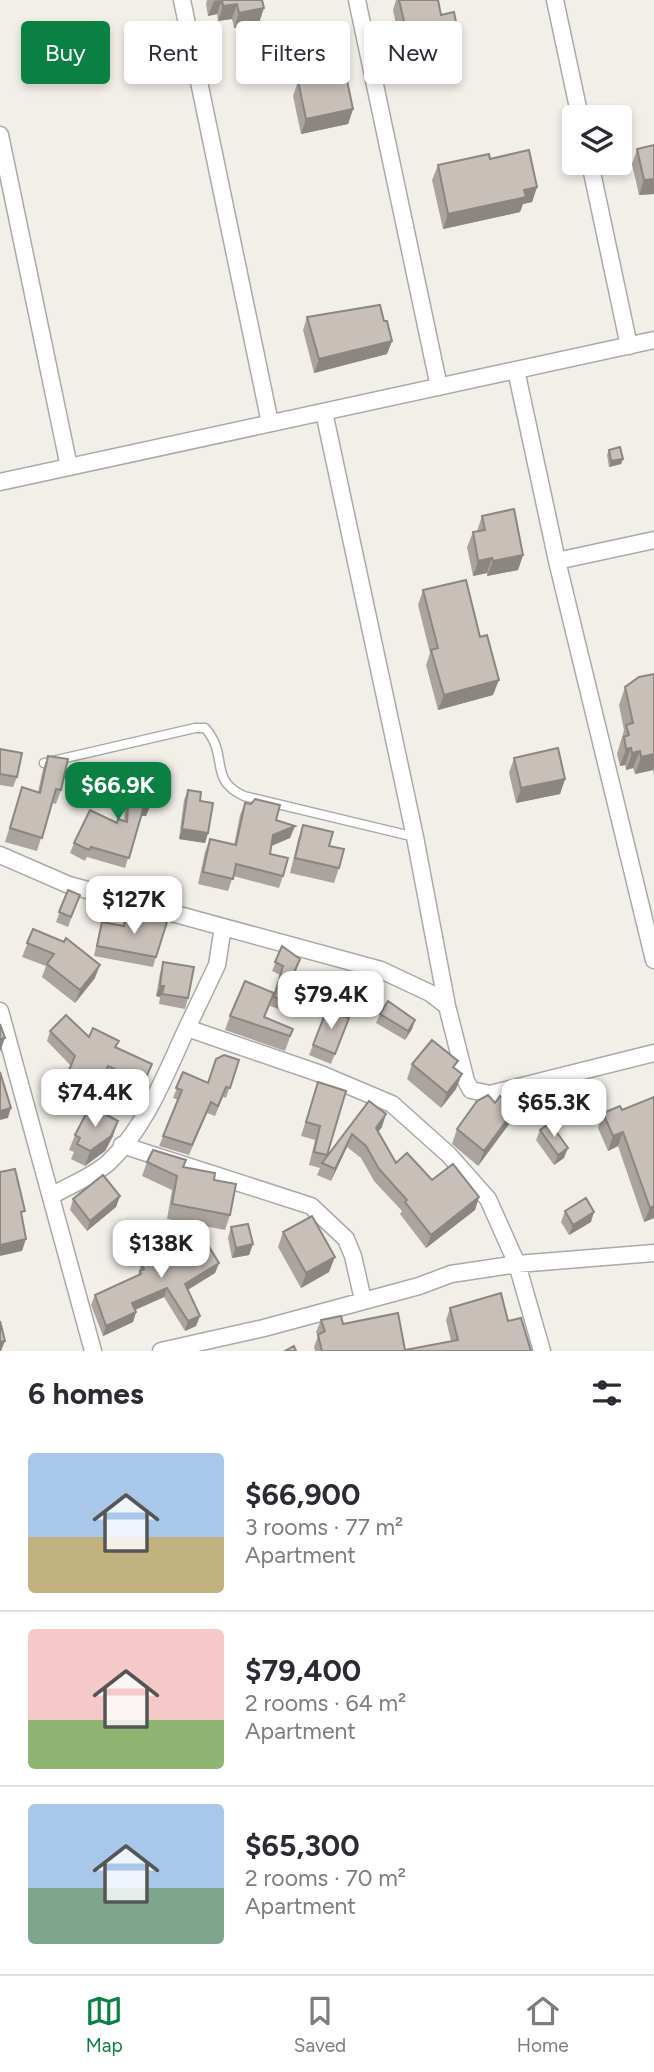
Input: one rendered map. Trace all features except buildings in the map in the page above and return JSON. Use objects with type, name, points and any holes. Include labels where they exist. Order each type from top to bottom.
[{"type":"street","points":[[182,0],[270,424]]},
{"type":"street","points":[[357,0],[439,387]]},
{"type":"street","points":[[555,0],[577,105]]},
{"type":"street","points":[[0,135],[69,467]]},
{"type":"street","points":[[593,175],[629,346]]},
{"type":"street","points":[[0,482],[654,340]]},
{"type":"street","points":[[516,370],[557,561],[654,960]]},
{"type":"street","points":[[324,412],[415,837],[447,1006],[466,1081],[471,1090],[480,1094],[654,1053]]},
{"type":"street","points":[[557,561],[654,540]]},
{"type":"street","points":[[0,855],[69,885],[381,970],[430,993],[447,1006]]},
{"type":"street","points":[[53,1195],[108,1163],[158,1091],[217,965],[223,927]]},
{"type":"street","points":[[0,1011],[53,1195],[93,1351]]},
{"type":"street","points":[[187,1028],[321,1074],[392,1104],[449,1155],[488,1199],[517,1264],[541,1351]]},
{"type":"street","points":[[122,1145],[311,1206],[321,1212],[345,1240],[353,1256],[363,1300]]},
{"type":"street","points":[[162,1351],[264,1328],[451,1274],[517,1264],[654,1253]]},
{"type":"lane","points":[[44,764],[195,728],[205,729],[215,740],[224,783],[231,790],[244,796],[415,837]]}]
